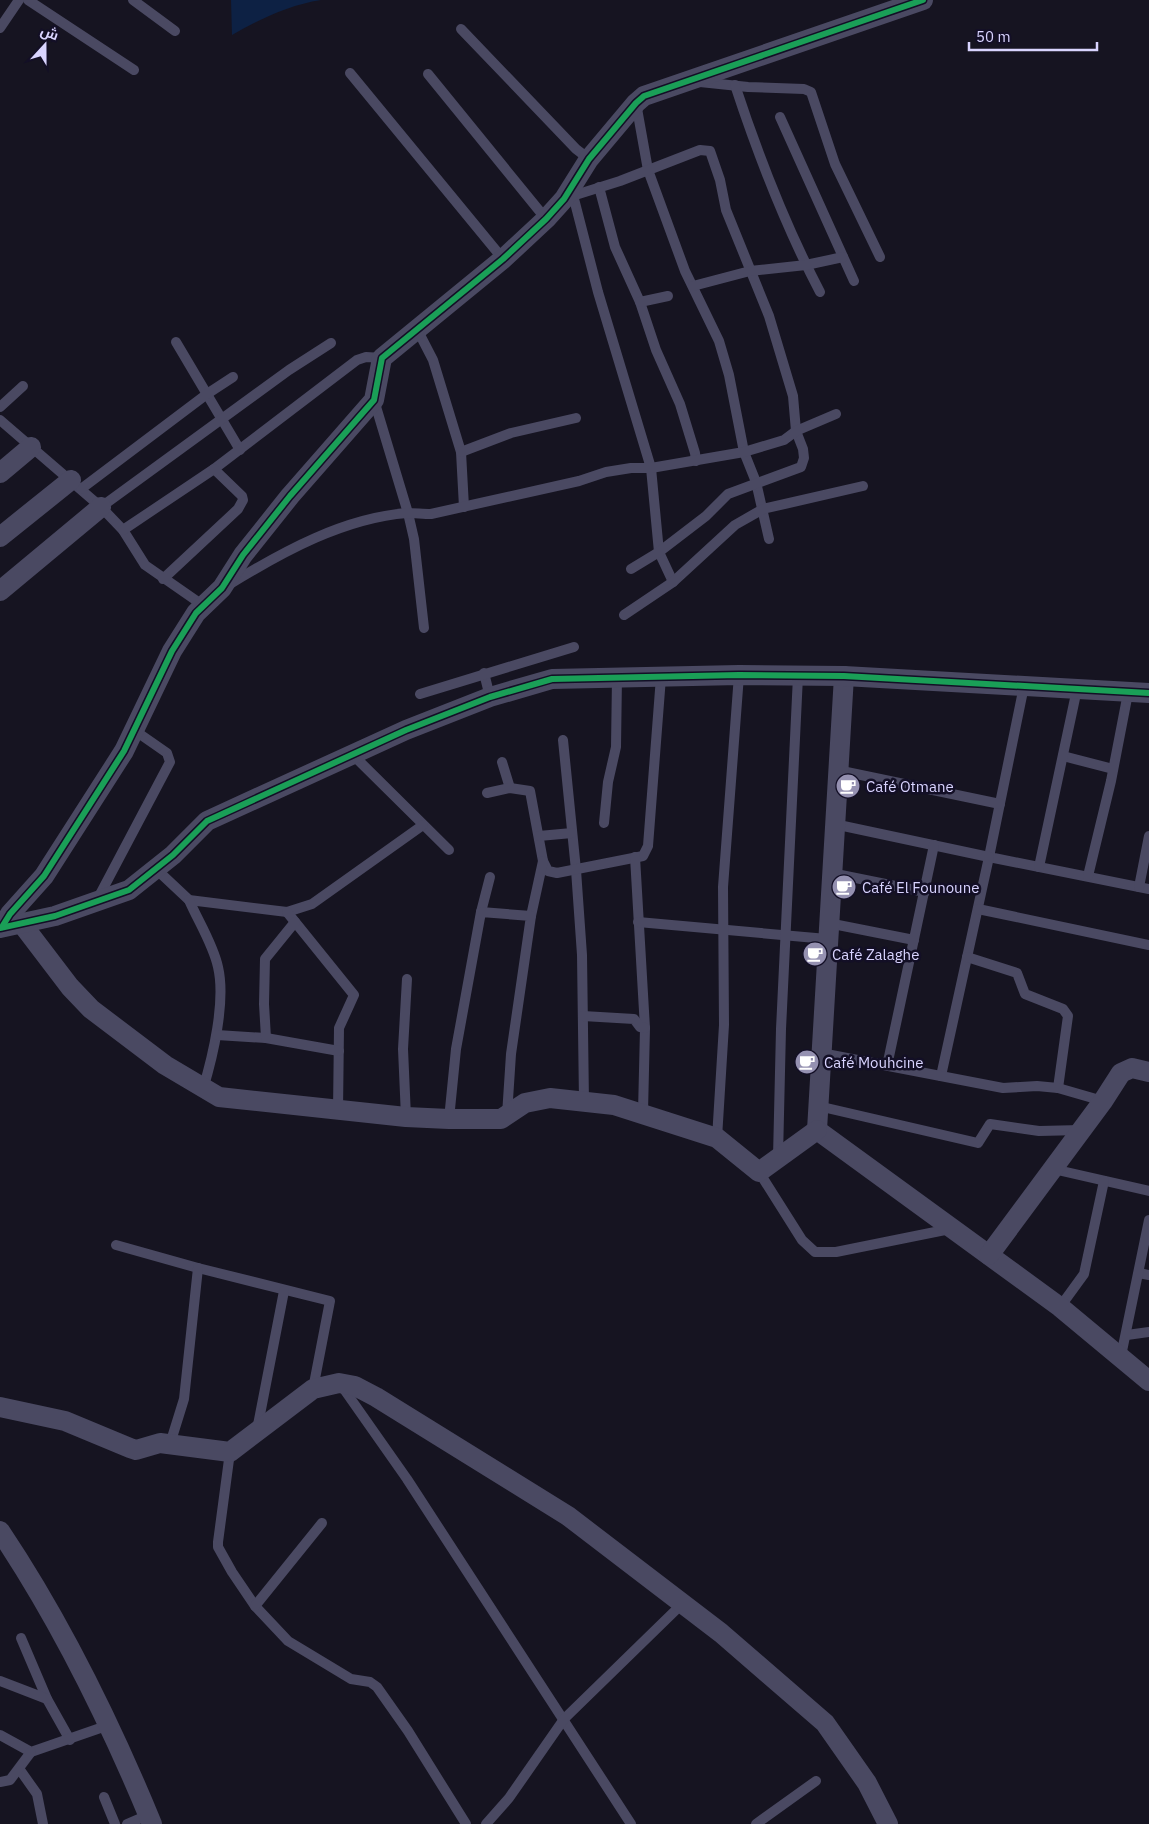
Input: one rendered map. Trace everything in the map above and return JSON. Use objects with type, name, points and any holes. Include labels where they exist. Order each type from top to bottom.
[{"type":"street","points":[[1,928],[10,914],[44,876],[124,751],[172,651],[196,614],[222,588],[243,555],[290,496],[374,400],[382,358],[503,259],[568,197],[589,159],[636,102],[644,96],[923,0]]},
{"type":"street","points":[[0,473],[31,447]]},
{"type":"street","points":[[0,537],[76,485]]},
{"type":"street","points":[[0,591],[101,507]]},
{"type":"street","points":[[1,928],[54,916],[128,890],[156,870],[207,821],[352,754],[490,697],[552,678],[739,675],[844,676],[1149,693]]},
{"type":"street","points":[[817,1130],[844,676]]},
{"type":"street","points":[[22,924],[70,987],[92,1009],[165,1065],[203,1089],[226,1099],[338,1111],[449,1119],[499,1119],[507,1116],[518,1106],[550,1098],[614,1105],[643,1112],[717,1138],[759,1172],[817,1130]]},
{"type":"street","points":[[989,1255],[1126,1070],[1132,1068],[1149,1072]]},
{"type":"street","points":[[817,1130],[1060,1307],[1149,1380]]},
{"type":"street","points":[[0,1407],[65,1421],[136,1450],[157,1443],[230,1452],[313,1390],[339,1383],[354,1386],[376,1397],[551,1505],[682,1603],[825,1723],[867,1783],[888,1824]]},
{"type":"street","points":[[0,1531],[65,1641],[109,1725],[150,1820]]},
{"type":"lane","points":[[0,28],[19,0]]},
{"type":"lane","points":[[28,0],[134,70]]},
{"type":"lane","points":[[133,0],[175,31]]},
{"type":"lane","points":[[461,29],[589,159]]},
{"type":"lane","points":[[350,73],[503,259]]},
{"type":"lane","points":[[428,74],[546,219]]},
{"type":"lane","points":[[691,81],[735,86],[804,89],[810,92],[835,164],[880,258]]},
{"type":"lane","points":[[735,86],[747,122],[806,265],[820,292]]},
{"type":"lane","points":[[636,102],[648,170],[685,271],[719,341],[729,375],[744,452],[756,482],[769,539]]},
{"type":"lane","points":[[780,117],[842,258],[854,280]]},
{"type":"lane","points":[[631,569],[659,552],[706,516],[728,494],[800,467],[804,458],[796,431],[793,396],[769,316],[726,210],[720,180],[710,151],[700,150],[568,197],[651,468],[659,552],[673,582]]},
{"type":"lane","points":[[599,187],[615,246],[640,302],[656,350],[680,404],[696,453],[696,461]]},
{"type":"lane","points":[[693,286],[750,272],[806,265],[842,258]]},
{"type":"lane","points":[[640,302],[668,296]]},
{"type":"lane","points":[[417,329],[433,360],[461,452],[464,507]]},
{"type":"lane","points":[[176,342],[240,450]]},
{"type":"lane","points":[[101,507],[289,370],[330,343]]},
{"type":"lane","points":[[123,530],[214,469],[357,360],[366,357],[382,358]]},
{"type":"lane","points":[[76,485],[233,377]]},
{"type":"lane","points":[[0,407],[23,386]]},
{"type":"lane","points":[[374,400],[414,539],[424,628]]},
{"type":"lane","points":[[222,588],[314,538],[368,520],[408,513],[430,514],[606,472],[631,468],[651,468],[744,452],[784,440],[796,431],[836,414]]},
{"type":"lane","points":[[461,452],[512,433],[576,418]]},
{"type":"lane","points":[[0,420],[101,507],[123,530],[145,565],[204,606]]},
{"type":"lane","points":[[163,579],[238,509],[241,503],[242,496],[214,469]]},
{"type":"lane","points":[[624,615],[673,582],[735,525],[762,508],[863,486]]},
{"type":"lane","points":[[420,694],[574,646]]},
{"type":"lane","points":[[484,673],[490,697]]},
{"type":"lane","points":[[717,1138],[724,1024],[723,887],[739,675]]},
{"type":"lane","points":[[778,1158],[785,935],[798,676]]},
{"type":"lane","points":[[604,823],[608,782],[616,748],[617,677]]},
{"type":"lane","points":[[487,793],[510,788],[530,791],[543,861],[548,871],[576,870],[643,856],[648,846],[661,677]]},
{"type":"lane","points":[[941,1076],[1024,686]]},
{"type":"lane","points":[[1039,867],[1077,689]]},
{"type":"lane","points":[[1088,876],[1113,769],[1128,693]]},
{"type":"lane","points":[[96,900],[170,762],[167,753],[134,730]]},
{"type":"lane","points":[[563,740],[576,870],[583,1016],[584,1102]]},
{"type":"lane","points":[[352,754],[448,850]]},
{"type":"lane","points":[[1063,756],[1113,769]]},
{"type":"lane","points":[[502,762],[510,788]]},
{"type":"lane","points":[[837,770],[1000,804]]},
{"type":"lane","points":[[834,824],[1144,888],[1149,836]]},
{"type":"lane","points":[[189,900],[287,912],[312,904],[423,825]]},
{"type":"lane","points":[[539,836],[572,833]]},
{"type":"lane","points":[[887,1066],[934,845]]},
{"type":"lane","points":[[635,857],[645,1028],[643,1112]]},
{"type":"lane","points":[[507,1116],[512,1054],[531,916],[543,861]]},
{"type":"lane","points":[[156,870],[189,900],[218,966],[220,983],[217,1035],[203,1089]]},
{"type":"lane","points":[[831,873],[924,892]]},
{"type":"lane","points":[[449,1119],[456,1049],[481,912],[490,878]]},
{"type":"lane","points":[[978,909],[1149,945]]},
{"type":"lane","points":[[287,912],[354,995],[339,1028],[338,1111]]},
{"type":"lane","points":[[481,912],[531,916]]},
{"type":"lane","points":[[266,1038],[264,1004],[265,959],[295,922]]},
{"type":"lane","points":[[638,922],[785,935],[828,931],[914,940]]},
{"type":"lane","points":[[967,957],[1017,973],[1025,994],[1062,1009],[1068,1016],[1058,1088]]},
{"type":"lane","points":[[406,1117],[403,1048],[407,979]]},
{"type":"lane","points":[[583,1016],[634,1019],[640,1027],[645,1028]]},
{"type":"lane","points":[[217,1035],[266,1038],[339,1051]]},
{"type":"lane","points":[[821,1053],[1003,1088],[1037,1086],[1058,1088],[1103,1101]]},
{"type":"lane","points":[[818,1106],[978,1143],[990,1124],[1039,1131],[1082,1130]]},
{"type":"lane","points":[[1053,1169],[1149,1191]]},
{"type":"lane","points":[[759,1172],[802,1240],[815,1252],[836,1252],[952,1228]]},
{"type":"lane","points":[[1060,1307],[1084,1274],[1104,1181]]},
{"type":"lane","points":[[1121,1356],[1144,1274],[1149,1220]]},
{"type":"lane","points":[[116,1245],[331,1302],[318,1358],[313,1390]]},
{"type":"lane","points":[[170,1444],[184,1399],[198,1268]]},
{"type":"lane","points":[[257,1431],[284,1291]]},
{"type":"lane","points":[[1127,1335],[1149,1332]]},
{"type":"lane","points":[[339,1383],[407,1479],[631,1824]]},
{"type":"lane","points":[[230,1452],[218,1547],[255,1606],[282,1635],[305,1652],[351,1678],[370,1682],[377,1687],[408,1731],[466,1824]]},
{"type":"lane","points":[[255,1606],[322,1523]]},
{"type":"lane","points":[[486,1824],[509,1798],[564,1719],[682,1603]]},
{"type":"lane","points":[[21,1638],[47,1699],[70,1740]]},
{"type":"lane","points":[[0,1681],[47,1699]]},
{"type":"lane","points":[[0,1782],[9,1781],[20,1770],[31,1752],[109,1725]]},
{"type":"lane","points":[[0,1736],[31,1752]]},
{"type":"lane","points":[[20,1770],[37,1794],[42,1824]]},
{"type":"lane","points":[[756,1824],[816,1781]]},
{"type":"lane","points":[[104,1797],[115,1824]]},
{"type":"lane","points":[[127,1824],[150,1820]]},
{"type":"water","points":[[231,0],[321,0],[275,13],[232,35]]},
{"type":"cycle path","points":[[2,927],[10,914],[44,876],[124,751],[172,651],[196,613],[222,588],[243,555],[290,496],[374,400],[382,358],[503,259],[546,219],[564,199],[589,159],[644,96],[923,0]]},
{"type":"cycle path","points":[[0,928],[55,916],[129,890],[173,855],[207,821],[406,730],[490,697],[552,679],[739,675],[844,676],[1149,693]]},
{"type":"place","name":"Café Otmane","points":[[848,786]]},
{"type":"place","name":"Café El Founoune","points":[[844,887]]},
{"type":"place","name":"Café Zalaghe","points":[[815,954]]},
{"type":"place","name":"Café Mouhcine","points":[[807,1062]]}]
